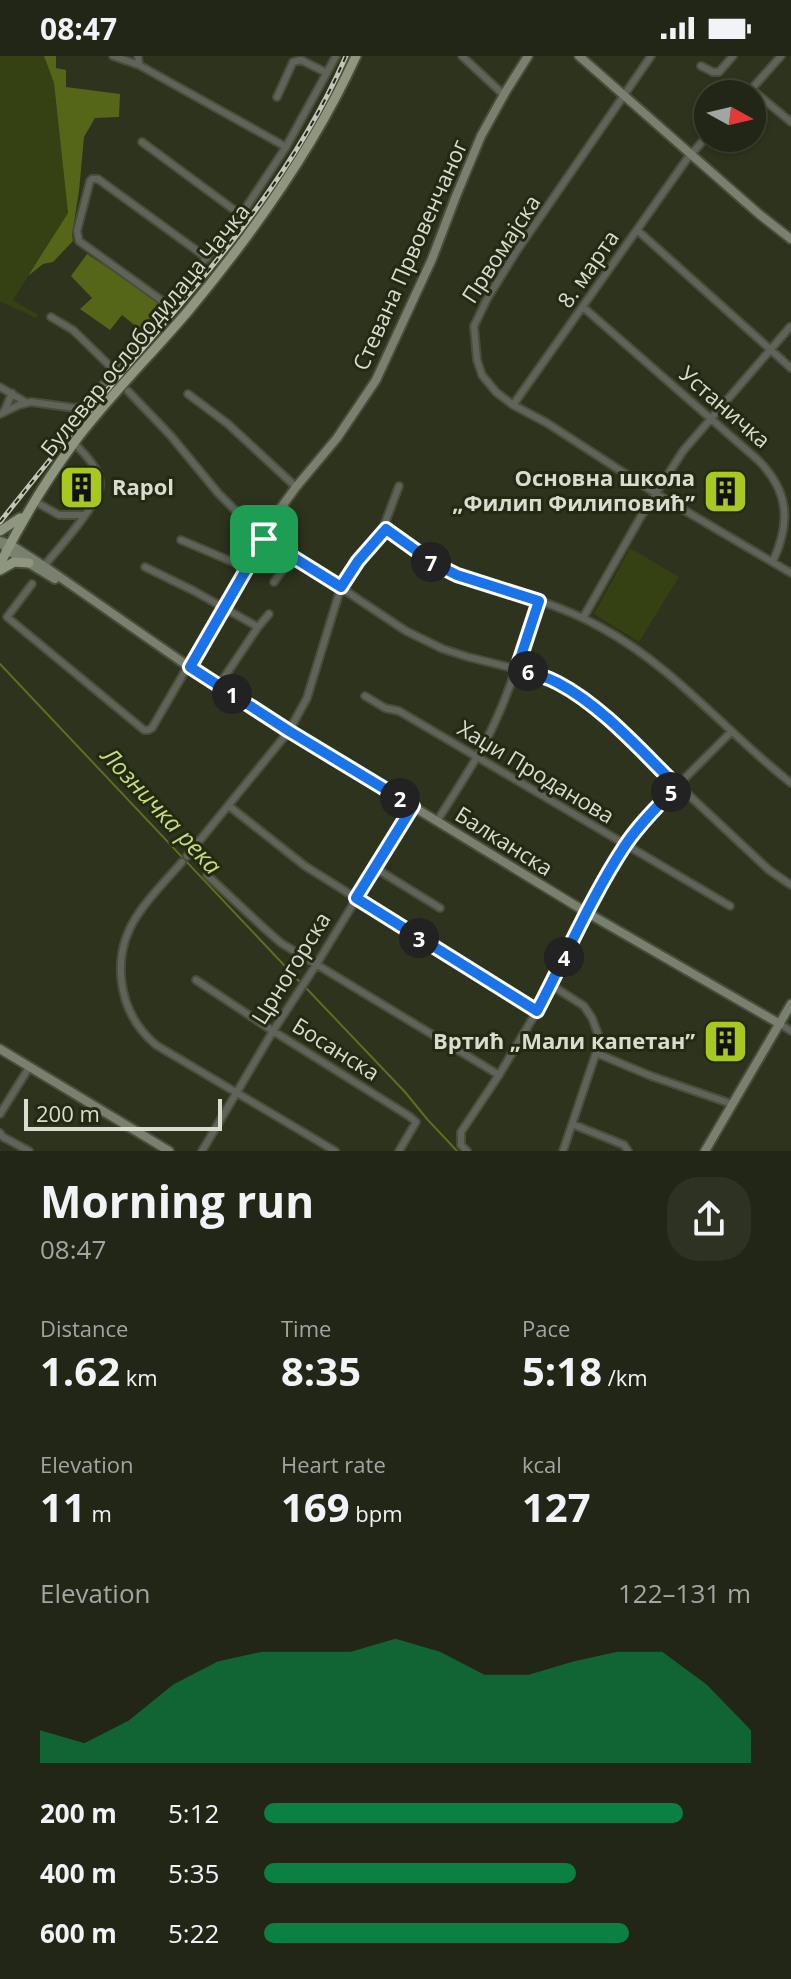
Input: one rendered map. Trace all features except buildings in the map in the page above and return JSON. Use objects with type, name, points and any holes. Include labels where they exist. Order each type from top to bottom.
[{"type":"main road","name":"Булевар ослободилаца Чачка","points":[[0,567],[4,544],[74,443],[193,305],[254,226],[311,141],[356,56]]},
{"type":"main road","points":[[0,531],[24,518]]},
{"type":"main road","points":[[0,567],[14,562],[29,563]]},
{"type":"street","points":[[113,56],[139,65],[286,147]]},
{"type":"street","points":[[138,56],[139,65]]},
{"type":"street","points":[[2,413],[27,403],[69,408],[82,406],[93,397],[241,215],[286,147],[336,56]]},
{"type":"street","points":[[462,56],[504,95]]},
{"type":"street","name":"Стевана Првовенчаног","points":[[189,666],[264,539],[267,527],[337,438],[376,380],[432,259],[481,136],[528,56]]},
{"type":"street","points":[[579,56],[791,239]]},
{"type":"street","name":"Првомајска","points":[[651,56],[516,252],[478,315],[474,326],[477,360],[482,375],[496,392],[513,405],[791,573]]},
{"type":"street","points":[[701,66],[716,73],[733,56]]},
{"type":"street","points":[[760,80],[781,56]]},
{"type":"street","points":[[277,97],[296,60],[327,73]]},
{"type":"street","points":[[766,104],[791,122]]},
{"type":"street","points":[[142,142],[241,215]]},
{"type":"street","name":"8. марта","points":[[513,405],[694,151]]},
{"type":"street","points":[[168,305],[79,241],[77,231],[90,181],[98,179],[207,258]]},
{"type":"street","points":[[637,230],[791,368]]},
{"type":"street","name":"Устаничка","points":[[583,307],[764,466],[782,489],[788,521],[785,536],[773,561]]},
{"type":"street","points":[[51,317],[73,330],[114,370]]},
{"type":"street","points":[[583,618],[655,493],[683,451],[790,327]]},
{"type":"street","points":[[0,387],[27,403]]},
{"type":"street","points":[[128,391],[171,436],[218,493],[264,539],[424,641],[468,657],[548,678],[578,696],[614,725],[769,870],[791,885]]},
{"type":"street","points":[[2,413],[12,393]]},
{"type":"street","points":[[188,394],[228,424],[296,487]]},
{"type":"street","points":[[44,566],[99,491],[100,483],[91,463],[74,443]]},
{"type":"street","points":[[399,486],[385,523],[386,529],[435,564],[457,575],[583,618],[620,638],[652,661],[791,783]]},
{"type":"street","points":[[34,501],[59,515],[84,515]]},
{"type":"street","points":[[335,1151],[156,1045],[138,1026],[125,1001],[120,973],[125,941],[141,910],[289,731],[307,698],[341,587],[358,561],[386,529]]},
{"type":"street","points":[[181,540],[247,568]]},
{"type":"street","name":"Балканска","points":[[4,544],[44,566],[289,731],[586,912],[791,1031]]},
{"type":"street","name":"Балканска","points":[[4,544],[29,563],[84,594]]},
{"type":"street","points":[[274,582],[293,556]]},
{"type":"street","points":[[145,567],[258,627]]},
{"type":"street","points":[[0,625],[32,584]]},
{"type":"street","points":[[437,821],[499,715],[539,601]]},
{"type":"street","points":[[219,685],[269,614]]},
{"type":"street","points":[[7,617],[144,730],[152,728],[189,666]]},
{"type":"street","name":"Хаџи Проданова","points":[[365,696],[385,708],[399,711],[730,906]]},
{"type":"street","points":[[467,1151],[461,1142],[461,1132],[537,1011],[586,912],[625,846],[647,818],[731,732]]},
{"type":"street","points":[[229,806],[305,866],[537,1011]]},
{"type":"street","name":"Црногорска","points":[[202,1151],[413,806]]},
{"type":"street","points":[[375,868],[440,908]]},
{"type":"street","points":[[207,875],[281,943],[499,1075]]},
{"type":"street","name":"Босанска","points":[[196,980],[409,1116],[416,1122],[399,1151]]},
{"type":"street","points":[[551,985],[588,1010],[598,1034],[596,1053],[563,1151]]},
{"type":"street","points":[[705,1151],[791,1004]]},
{"type":"street","points":[[0,1049],[169,1151]]},
{"type":"street","points":[[596,1053],[732,1104]]},
{"type":"street","points":[[0,1114],[30,1066]]},
{"type":"street","points":[[572,1124],[624,1145],[628,1151]]},
{"type":"street","points":[[0,1133],[29,1151]]},
{"type":"green space","points":[[0,56],[44,56],[54,83],[68,213],[13,300],[38,315],[36,318],[0,301]]},
{"type":"green space","points":[[44,56],[56,56],[56,68],[66,70],[66,87],[120,94],[119,117],[95,118],[84,137],[73,241],[53,262],[43,264],[28,276],[68,213],[54,83]]},
{"type":"green space","points":[[87,254],[164,305],[142,331],[122,315],[110,330],[80,309],[92,298],[71,276]]},
{"type":"green space","points":[[630,548],[679,577],[639,642],[594,614]]},
{"type":"waterway","name":"Лозничка река","points":[[0,664],[299,981]]},
{"type":"waterway","name":"Лозничка река","points":[[307,989],[457,1151]]},
{"type":"railway","points":[[0,522],[245,224],[300,143],[325,101],[346,56]]},
{"type":"place","name":"Rapol","points":[[81,487]]},
{"type":"place","name":"Основна школа „Филип Филиповић”","points":[[726,491]]},
{"type":"place","name":"Вртић „Мали капетан”","points":[[726,1041]]},
{"type":"route","points":[[386,529],[435,564],[457,575],[539,601],[517,668],[548,678],[578,696],[614,725],[677,786],[625,846],[582,920],[537,1011],[356,898],[413,806],[190,667],[264,539],[341,587],[358,561],[386,529]]}]
